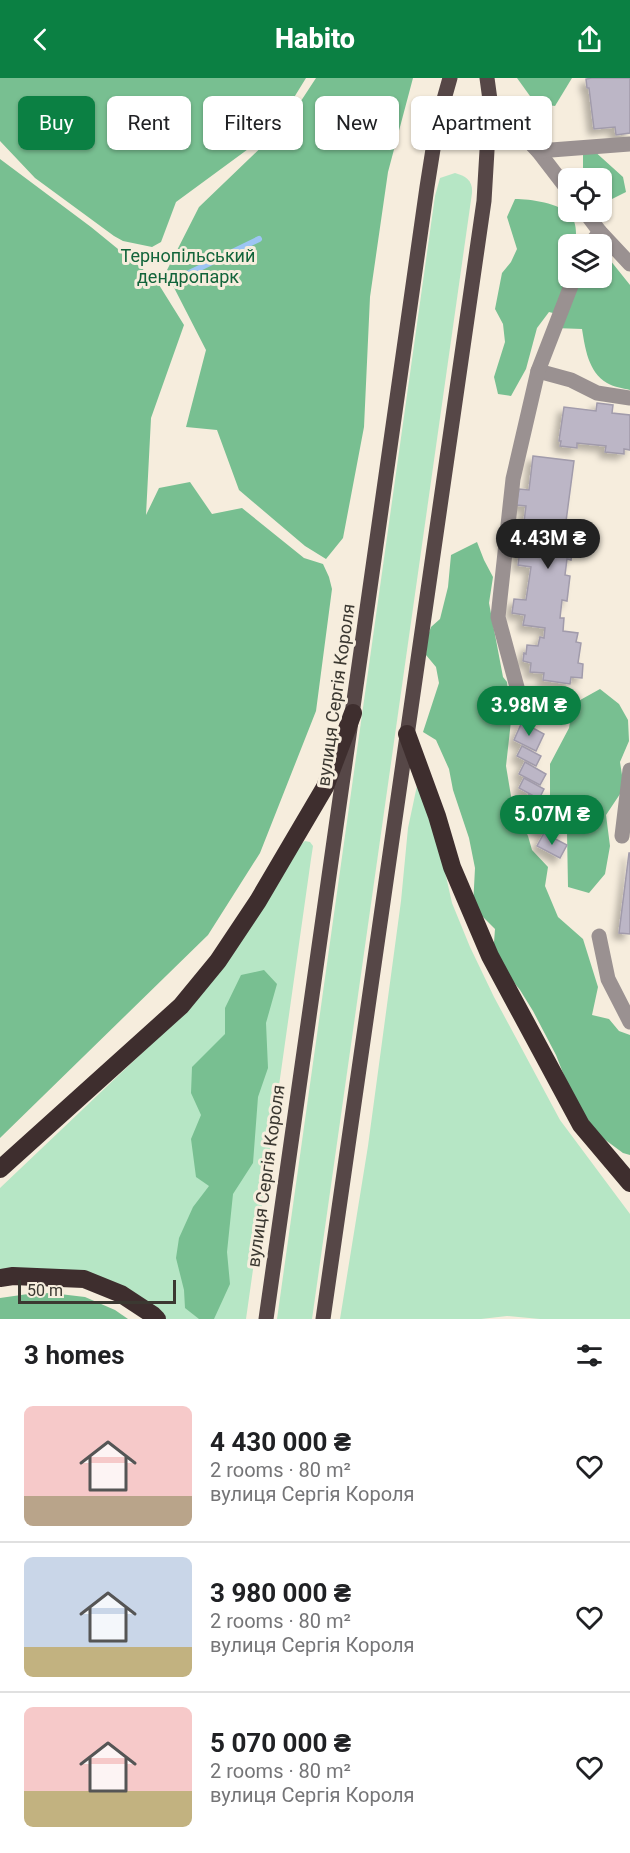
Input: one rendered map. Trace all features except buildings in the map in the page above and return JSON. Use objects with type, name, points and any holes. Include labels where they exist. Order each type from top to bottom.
[{"type":"highway","points":[[0,1169],[181,1005],[218,961],[258,901],[325,787],[353,713]]},
{"type":"highway","points":[[407,734],[437,816],[452,867],[490,956],[581,1125],[630,1183]]},
{"type":"highway","points":[[0,1278],[13,1276],[84,1279],[121,1294],[157,1319]]},
{"type":"main road","name":"вулиця Сергія Короля","points":[[266,1319],[426,187],[437,124],[450,78]]},
{"type":"main road","points":[[487,78],[489,96]]},
{"type":"main road","points":[[323,1319],[484,201],[487,150]]},
{"type":"street","points":[[538,151],[630,144]]},
{"type":"street","points":[[538,151],[558,177]]},
{"type":"street","points":[[612,251],[630,264]]},
{"type":"street","points":[[521,702],[498,617],[513,479],[538,371],[570,288]]},
{"type":"street","points":[[538,371],[571,380],[597,393],[630,398]]},
{"type":"street","points":[[622,836],[630,770]]},
{"type":"street","points":[[599,936],[608,979],[630,1022]]},
{"type":"green space","points":[[0,78],[306,78],[295,96],[203,96],[203,150],[247,150],[176,202],[161,242],[152,247],[123,241],[114,236],[35,178],[0,141]]},
{"type":"green space","points":[[316,78],[413,78],[399,131],[399,96],[315,96],[315,150],[394,150],[388,172],[370,297],[364,427],[343,538],[326,559],[305,546],[239,490],[217,430],[186,427],[206,350],[166,272],[199,207],[258,150],[303,150],[303,98]]},
{"type":"green space","points":[[517,78],[572,78],[555,106],[552,106],[552,96],[530,96]]},
{"type":"green space","points":[[592,149],[623,177],[626,192],[612,199],[612,168],[583,168],[583,155]]},
{"type":"green space","name":"Тернопільський дендропарк","points":[[0,159],[91,227],[156,280],[184,325],[151,418],[146,515],[159,488],[190,482],[212,514],[242,508],[304,558],[323,564],[332,589],[316,711],[260,853],[208,935],[0,1138]]},
{"type":"green space","points":[[455,173],[468,180],[472,193],[312,1319],[277,1319],[435,196],[440,178]]},
{"type":"green space","points":[[515,199],[558,207],[558,222],[574,222],[576,234],[558,234],[558,288],[612,288],[612,262],[630,285],[630,390],[612,386],[601,378],[588,359],[582,329],[555,328],[557,314],[549,312],[537,328],[526,369],[511,396],[498,394],[494,377],[505,342],[503,324],[495,309],[502,273],[511,262],[517,249],[507,217]]},
{"type":"green space","points":[[477,542],[493,577],[489,603],[503,677],[507,682],[511,721],[506,766],[512,802],[532,850],[548,867],[545,886],[558,917],[583,939],[598,987],[592,1015],[609,1019],[619,1031],[630,1035],[630,1155],[623,1153],[600,1136],[574,1101],[556,1055],[533,1011],[520,990],[493,956],[495,929],[473,907],[475,868],[469,838],[453,790],[449,769],[436,740],[423,732],[439,683],[436,667],[426,655],[427,638],[431,627],[440,619],[448,587],[451,555]]},
{"type":"green space","points":[[600,689],[619,704],[628,720],[629,741],[620,762],[624,788],[606,815],[610,846],[605,874],[589,893],[568,887],[567,832],[550,810],[550,764],[569,728],[573,704]]},
{"type":"green space","points":[[418,781],[439,845],[452,903],[494,997],[560,1120],[630,1214],[630,1319],[540,1319],[507,1316],[481,1319],[340,1319],[368,1146],[401,901],[408,828]]},
{"type":"green space","points":[[305,841],[310,842],[313,846],[246,1319],[163,1319],[127,1291],[0,1277],[0,1188],[163,1033],[298,847]]},
{"type":"green space","points":[[264,970],[277,984],[266,1023],[268,1068],[258,1097],[253,1163],[233,1194],[227,1252],[230,1284],[214,1319],[199,1319],[185,1308],[184,1290],[176,1258],[179,1238],[193,1207],[209,1186],[196,1177],[191,1139],[201,1115],[191,1093],[192,1067],[225,1034],[225,1008],[241,975]]},
{"type":"green space","points":[[51,1293],[85,1297],[115,1310],[128,1319],[0,1319],[0,1298]]},
{"type":"waterway","points":[[177,279],[259,239]]}]
